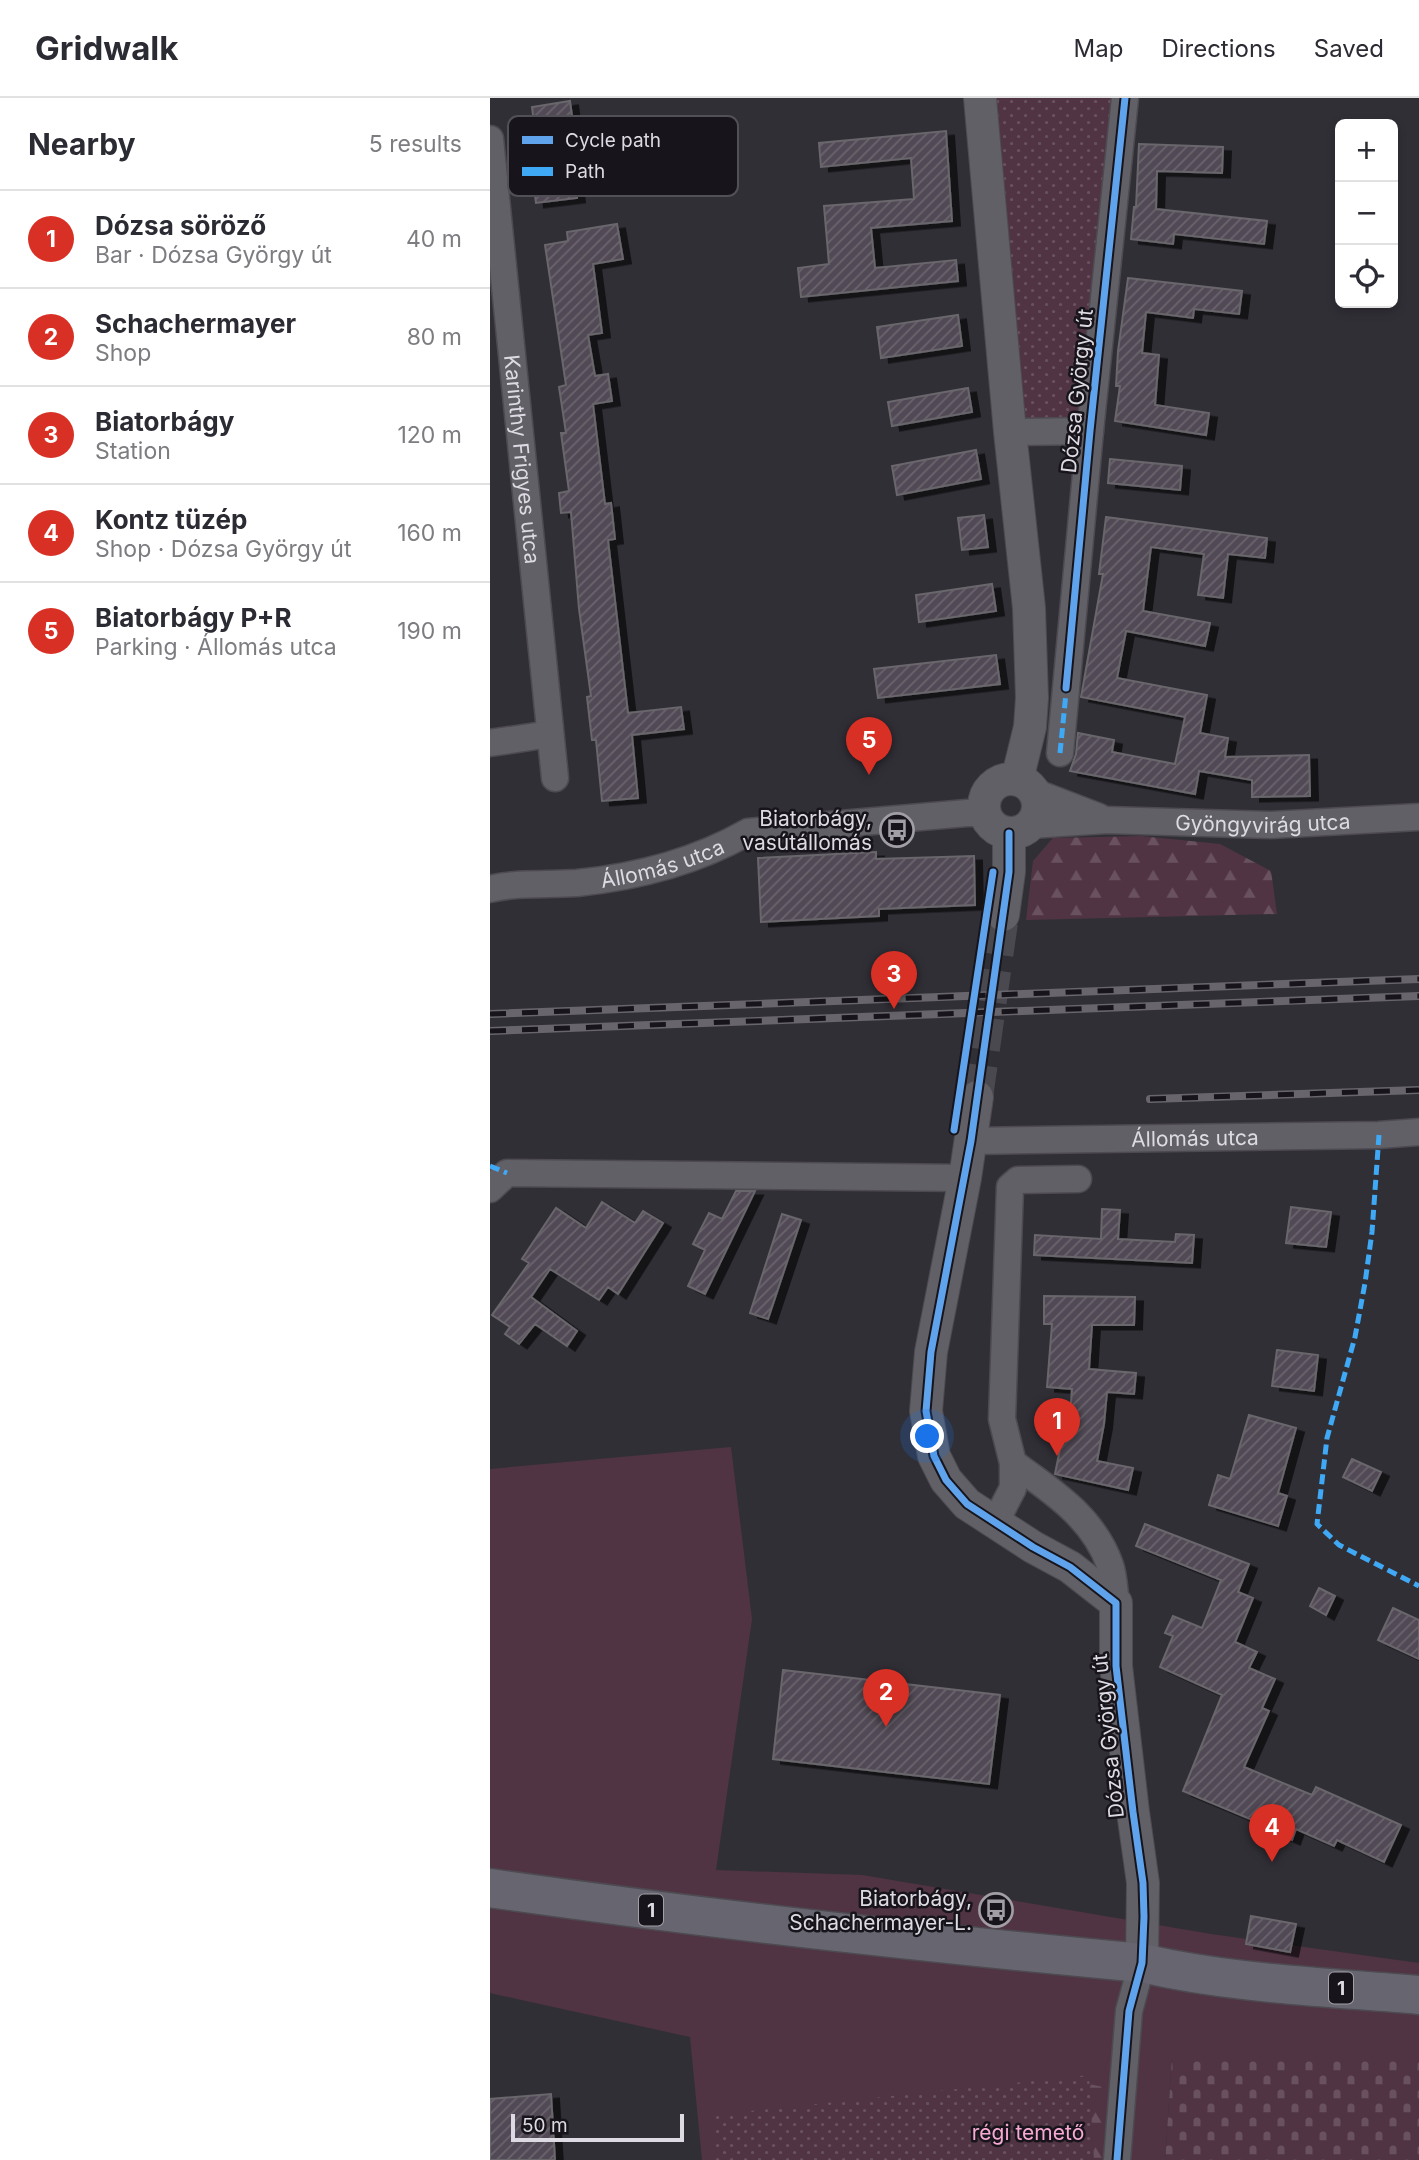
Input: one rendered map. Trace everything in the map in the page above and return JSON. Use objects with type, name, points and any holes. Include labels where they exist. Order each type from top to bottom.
[{"type":"main road","name":"1","points":[[490,1888],[743,1921],[1142,1963],[1178,1971],[1262,1982],[1419,1995]]},
{"type":"street","points":[[980,98],[1029,608],[1032,685],[1025,786],[1038,806],[1036,816],[1019,829],[998,830],[990,823],[985,813],[985,799],[991,787],[1003,780],[1025,786]]},
{"type":"street","name":"Dózsa György út","points":[[1060,752],[1125,98]]},
{"type":"street","name":"Karinthy Frigyes utca","points":[[490,139],[495,246],[555,778]]},
{"type":"street","name":"Dózsa György út","points":[[1010,432],[1090,431]]},
{"type":"street","points":[[1032,685],[1066,688]]},
{"type":"street","points":[[490,743],[550,734]]},
{"type":"street","name":"Gyöngyvirág utca","points":[[1025,786],[1107,820]]},
{"type":"street","name":"Állomás utca","points":[[494,884],[578,883],[646,871],[728,843],[748,832],[985,813]]},
{"type":"street","name":"Gyöngyvirág utca","points":[[1019,829],[1107,820],[1269,825],[1419,817]]},
{"type":"street","points":[[1003,915],[1019,829]]},
{"type":"street","points":[[977,1097],[965,1178],[931,1352],[926,1411],[933,1456],[946,1480],[967,1504],[1070,1567],[1116,1603]]},
{"type":"street","name":"Állomás utca","points":[[971,1141],[1379,1135],[1419,1132]]},
{"type":"street","points":[[490,1189],[507,1173],[965,1178]]},
{"type":"street","points":[[995,1523],[1013,1488],[1013,1462],[1002,1419],[1010,1187],[1018,1180],[1078,1179]]},
{"type":"street","name":"Dózsa György út","points":[[1013,1462],[1065,1501],[1095,1533],[1111,1566],[1116,1603],[1116,1666],[1143,1883],[1142,1963]]},
{"type":"street","points":[[1117,2160],[1129,2011],[1142,1963]]},
{"type":"green space","points":[[980,98],[1125,98],[1090,431],[1010,432]]},
{"type":"green space","points":[[1141,836],[1220,844],[1271,871],[1277,914],[1026,920],[1033,861],[1053,838]]},
{"type":"green space","name":"régi temető","points":[[731,1447],[752,1619],[716,1870],[862,1875],[1211,1934],[1419,1963],[1419,2057],[1172,2057],[1165,2160],[702,2160],[690,2037],[490,1993],[490,1469]]},
{"type":"green space","points":[[1172,2057],[1419,2057],[1419,2160],[1165,2160]]},
{"type":"green space","name":"régi temető","points":[[1089,2075],[1094,2160],[716,2160],[713,2115]]},
{"type":"green space","points":[[1089,2084],[1108,2088],[1118,2127],[1113,2160],[1074,2160]]},
{"type":"building","points":[[570,101],[572,116],[533,116],[532,107]]},
{"type":"building","points":[[946,131],[952,221],[871,228],[875,268],[956,260],[958,281],[801,297],[798,268],[829,264],[824,206],[914,199],[911,158],[821,167],[819,143]]},
{"type":"building","points":[[1139,144],[1223,147],[1222,173],[1157,171],[1156,209],[1267,221],[1264,244],[1174,234],[1173,244],[1131,239],[1136,207]]},
{"type":"building","points":[[535,196],[577,196],[577,198],[536,203]]},
{"type":"building","points":[[617,224],[623,259],[593,264],[602,333],[588,335],[595,376],[608,374],[612,401],[593,404],[605,504],[611,503],[615,539],[608,540],[628,713],[681,707],[684,729],[632,735],[638,798],[602,801],[596,740],[592,740],[587,697],[591,696],[579,609],[571,512],[561,513],[559,493],[569,491],[561,433],[566,433],[559,387],[566,385],[545,245],[568,241],[567,232]]},
{"type":"building","points":[[1128,278],[1242,291],[1239,314],[1194,309],[1193,318],[1146,312],[1142,353],[1159,355],[1155,405],[1209,413],[1206,435],[1115,421],[1120,386],[1116,386],[1118,351]]},
{"type":"building","points":[[958,315],[962,346],[881,358],[877,327]]},
{"type":"building","points":[[968,388],[972,412],[892,426],[888,402]]},
{"type":"building","points":[[976,450],[981,479],[897,495],[892,466]]},
{"type":"building","points":[[1110,459],[1182,466],[1180,490],[1108,483]]},
{"type":"building","points":[[984,515],[988,547],[962,550],[958,518]]},
{"type":"building","points":[[1106,517],[1267,538],[1265,558],[1228,554],[1223,598],[1198,595],[1204,554],[1151,547],[1143,611],[1210,623],[1205,646],[1126,631],[1117,678],[1207,695],[1200,733],[1228,738],[1225,757],[1309,755],[1310,796],[1252,797],[1252,780],[1199,771],[1195,794],[1070,771],[1076,754],[1078,733],[1114,740],[1112,752],[1175,764],[1185,717],[1081,697],[1103,574],[1099,574]]},
{"type":"building","points":[[992,584],[996,611],[919,622],[916,595]]},
{"type":"building","points":[[996,655],[1000,684],[878,698],[874,669]]},
{"type":"building","points":[[876,852],[876,859],[974,856],[975,905],[879,909],[879,916],[761,922],[758,858]]},
{"type":"building","points":[[736,1191],[755,1191],[705,1294],[688,1286],[705,1250],[693,1244],[709,1213],[722,1219]]},
{"type":"building","points":[[602,1202],[635,1223],[643,1211],[663,1223],[618,1294],[608,1287],[599,1300],[550,1269],[531,1297],[577,1331],[567,1346],[535,1324],[519,1344],[505,1334],[510,1327],[492,1315],[529,1263],[522,1259],[556,1208],[586,1228]]},
{"type":"building","points":[[1291,1207],[1331,1212],[1326,1247],[1286,1243]]},
{"type":"building","points":[[1102,1209],[1120,1210],[1118,1239],[1175,1242],[1176,1234],[1194,1235],[1192,1263],[1034,1255],[1035,1235],[1101,1239]]},
{"type":"building","points":[[782,1214],[801,1220],[768,1319],[750,1313]]},
{"type":"building","points":[[1044,1296],[1135,1297],[1134,1325],[1092,1325],[1089,1369],[1136,1373],[1134,1394],[1107,1392],[1097,1461],[1133,1468],[1128,1490],[1055,1474],[1064,1429],[1069,1430],[1072,1389],[1047,1387],[1052,1324],[1044,1324]]},
{"type":"building","points":[[1277,1350],[1318,1355],[1314,1391],[1272,1386]]},
{"type":"building","points":[[1249,1415],[1296,1428],[1278,1493],[1287,1496],[1278,1526],[1209,1505],[1218,1475],[1230,1479]]},
{"type":"building","points":[[1352,1459],[1381,1472],[1372,1491],[1343,1477]]},
{"type":"building","points":[[1145,1524],[1249,1564],[1238,1592],[1253,1598],[1235,1642],[1257,1652],[1249,1668],[1275,1679],[1262,1708],[1269,1711],[1244,1767],[1312,1795],[1316,1787],[1401,1825],[1384,1862],[1337,1840],[1334,1846],[1296,1829],[1292,1840],[1273,1832],[1274,1829],[1183,1791],[1222,1695],[1160,1667],[1173,1636],[1165,1633],[1173,1616],[1202,1628],[1221,1580],[1136,1546]]},
{"type":"building","points":[[1319,1588],[1335,1596],[1326,1615],[1310,1606]]},
{"type":"building","points":[[1393,1608],[1419,1620],[1419,1659],[1378,1640]]},
{"type":"building","points":[[783,1670],[1000,1695],[989,1784],[773,1759]]},
{"type":"building","points":[[1251,1916],[1296,1924],[1290,1952],[1246,1944]]},
{"type":"building","points":[[551,2094],[555,2160],[490,2160],[490,2099]]},
{"type":"tunnel","points":[[977,1097],[1003,915]]},
{"type":"railway","points":[[490,1014],[1419,979]]},
{"type":"railway","points":[[490,1031],[1419,996]]},
{"type":"railway","points":[[1150,1099],[1419,1090]]},
{"type":"marked path","points":[[1060,753],[1067,683]]},
{"type":"marked path","points":[[1379,1135],[1372,1232],[1365,1283],[1355,1337],[1327,1438],[1317,1524],[1339,1545],[1419,1586]]},
{"type":"marked path","points":[[490,1166],[507,1173]]},
{"type":"cycle path","points":[[1066,688],[1125,98]]},
{"type":"cycle path","points":[[1009,833],[1009,872],[971,1141],[931,1352],[926,1411],[934,1456],[946,1480],[967,1504],[1033,1547],[1070,1567],[1116,1603],[1116,1666],[1143,1883],[1144,1917],[1142,1963],[1129,2011],[1117,2160]]},
{"type":"cycle path","points":[[954,1130],[993,872]]},
{"type":"place","name":"Biatorbágy P+R","points":[[869,775]]},
{"type":"place","name":"Biatorbágy, vasútállomás","points":[[897,830]]},
{"type":"place","name":"Biatorbágy","points":[[894,1009]]},
{"type":"place","name":"Dózsa söröző","points":[[1057,1456]]},
{"type":"place","name":"Schachermayer","points":[[886,1727]]},
{"type":"place","name":"Kontz tüzép","points":[[1272,1862]]},
{"type":"place","name":"Biatorbágy, Schachermayer-L.","points":[[996,1910]]}]
